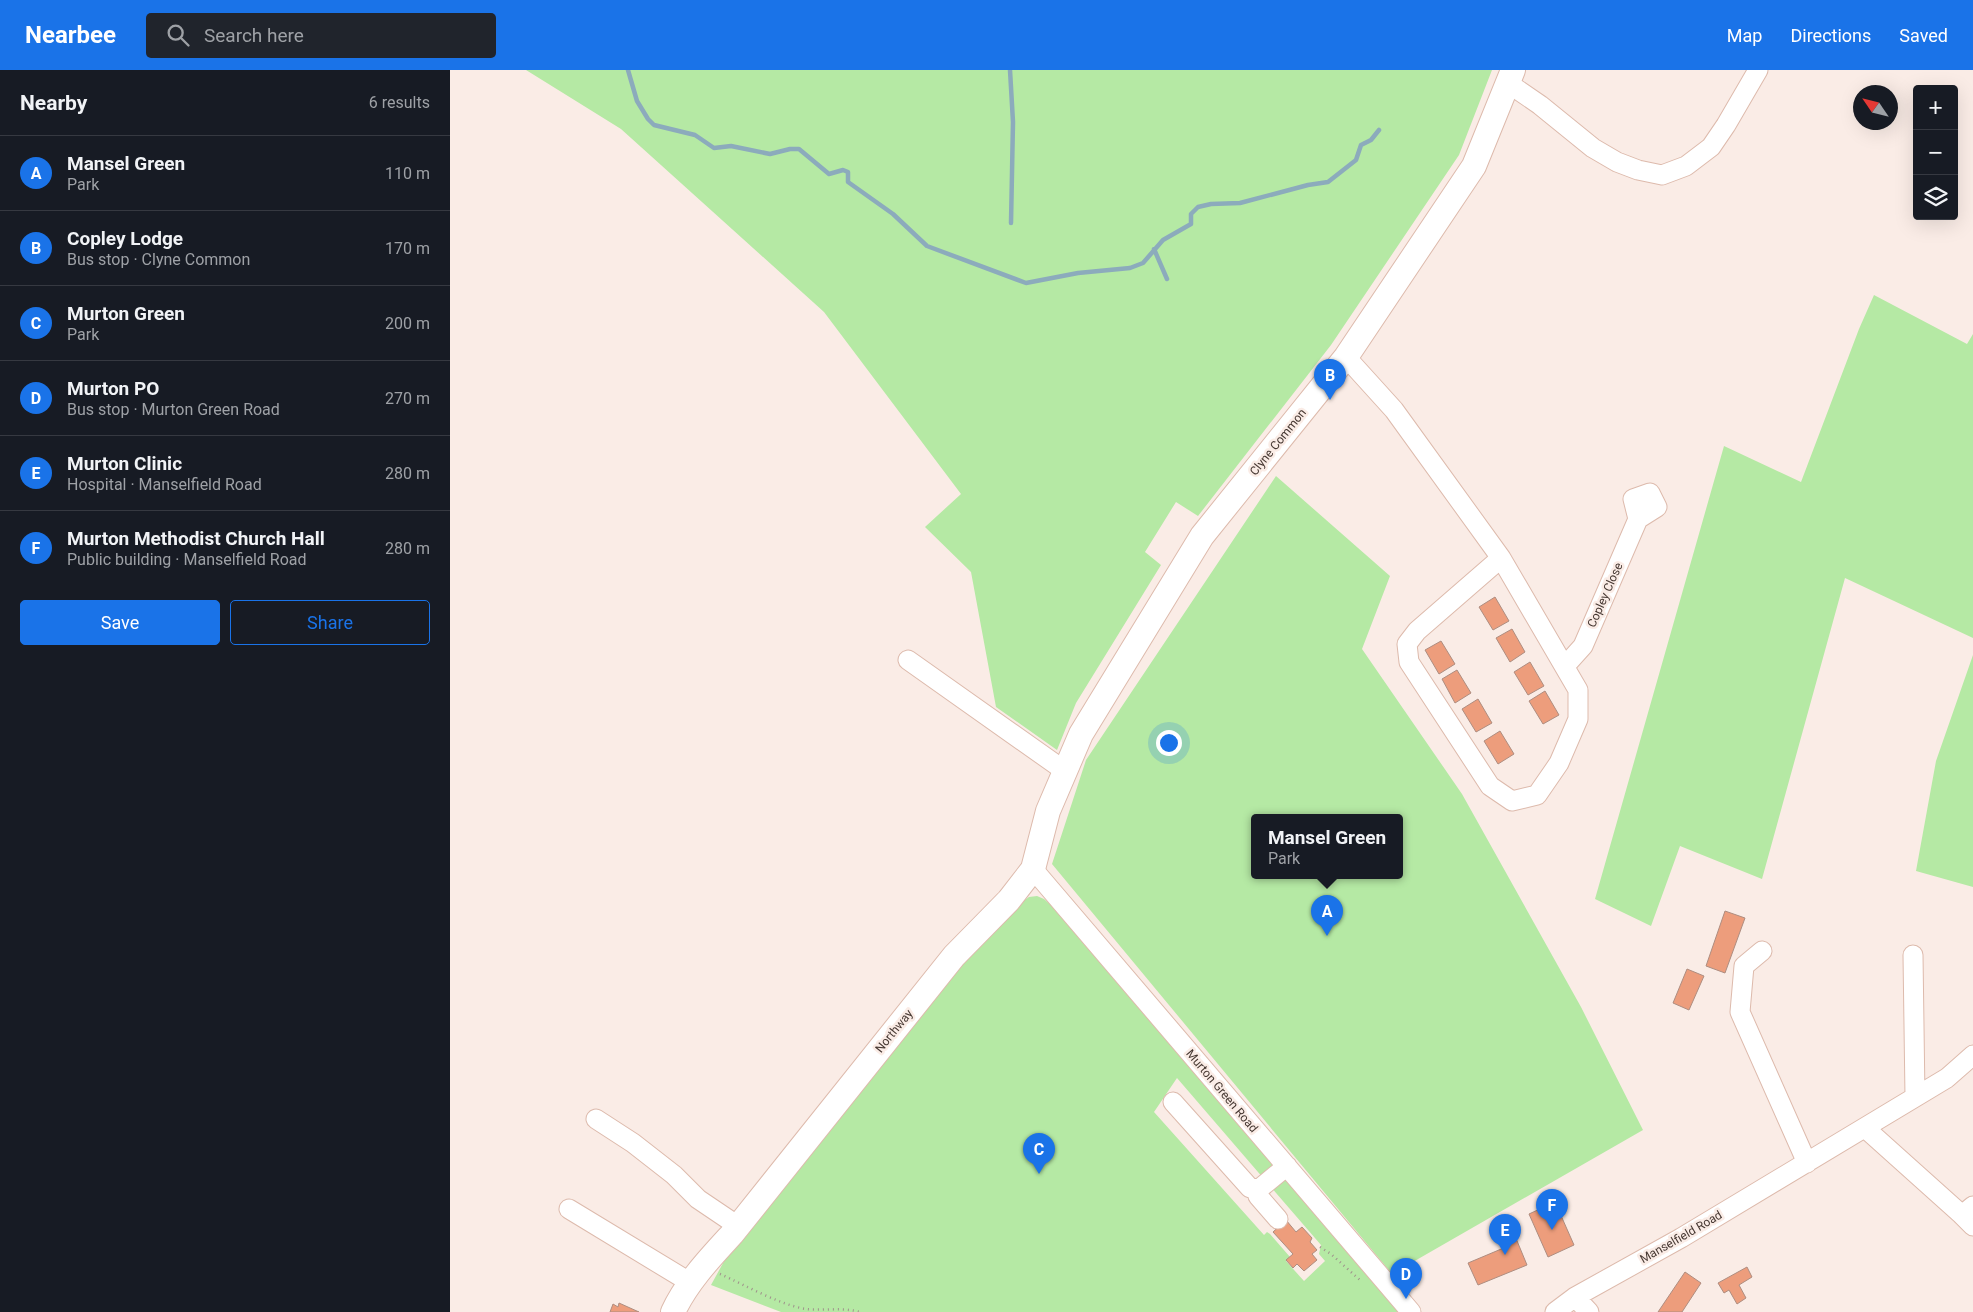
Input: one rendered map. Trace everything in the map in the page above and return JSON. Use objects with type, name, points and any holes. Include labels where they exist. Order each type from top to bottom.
[{"type":"main road","name":"Clyne Common","points":[[1081,734],[1202,536],[1346,357],[1474,166],[1510,76]]},
{"type":"main road","name":"Northway","points":[[673,1312],[696,1274],[738,1226],[954,956],[1009,900],[1033,869],[1048,811],[1081,734]]},
{"type":"street","points":[[1510,76],[1540,105],[1593,148],[1617,162],[1638,170],[1662,175],[1686,166],[1711,147],[1758,70]]},
{"type":"street","points":[[1346,357],[1394,410],[1501,558],[1566,666],[1578,690],[1578,719],[1559,763],[1537,795],[1512,801],[1490,786],[1408,662],[1407,644],[1417,631],[1501,558]]},
{"type":"street","name":"Copley Close","points":[[1566,666],[1583,646],[1638,519]]},
{"type":"street","points":[[908,660],[1065,771]]},
{"type":"street","name":"Murton Green Road","points":[[1033,869],[1411,1312]]},
{"type":"street","points":[[1762,951],[1744,966],[1740,1012],[1807,1162]]},
{"type":"street","points":[[1913,955],[1915,1097]]},
{"type":"street","name":"Manselfield Road","points":[[1555,1312],[1574,1297],[1681,1238],[1947,1078],[1973,1055]]},
{"type":"street","name":"Manselfield Road","points":[[1947,1078],[1973,1070]]},
{"type":"street","points":[[1173,1102],[1250,1188],[1259,1189]]},
{"type":"street","points":[[596,1119],[674,1175],[698,1199],[738,1226]]},
{"type":"street","points":[[1865,1128],[1969,1216]]},
{"type":"street","points":[[1278,1219],[1258,1196],[1259,1189],[1287,1166]]},
{"type":"street","points":[[569,1209],[696,1274]]},
{"type":"street","points":[[1574,1297],[1589,1312]]},
{"type":"path","points":[[1320,1247],[1331,1254],[1362,1282]]},
{"type":"path","points":[[696,1274],[806,1309],[848,1309],[860,1312]]},
{"type":"green space","points":[[526,70],[1492,70],[1459,155],[1331,345],[1198,516],[1176,502],[1145,552],[1161,565],[1076,703],[1057,750],[996,707],[971,572],[925,527],[961,494],[824,312],[621,129]]},
{"type":"green space","points":[[1874,295],[1967,344],[1973,334],[1973,638],[1845,578],[1762,879],[1680,846],[1651,926],[1595,899],[1724,446],[1801,482],[1859,329]]},
{"type":"green space","points":[[1276,476],[1390,576],[1362,649],[1462,794],[1581,1007],[1643,1130],[1392,1274],[1052,864],[1086,760]]},
{"type":"green space","points":[[1973,655],[1973,887],[1916,871],[1936,761]]},
{"type":"green space","points":[[1037,896],[1044,899],[1061,914],[1279,1166],[1264,1179],[1177,1078],[1154,1112],[1264,1235],[1267,1232],[1270,1234],[1290,1257],[1286,1261],[1304,1281],[1325,1261],[1319,1254],[1321,1245],[1270,1186],[1285,1173],[1404,1312],[781,1312],[711,1285],[738,1236],[968,957],[1019,904],[1029,897]]},
{"type":"building","points":[[1495,597],[1509,621],[1493,630],[1479,607]]},
{"type":"building","points":[[1512,629],[1525,652],[1510,662],[1496,638]]},
{"type":"building","points":[[1441,641],[1455,664],[1439,674],[1425,650]]},
{"type":"building","points":[[1530,662],[1544,686],[1528,695],[1514,672]]},
{"type":"building","points":[[1457,670],[1471,693],[1455,703],[1442,679]]},
{"type":"building","points":[[1545,691],[1559,715],[1543,724],[1529,701]]},
{"type":"building","points":[[1478,699],[1492,723],[1476,732],[1462,709]]},
{"type":"building","points":[[1500,731],[1514,754],[1498,764],[1484,741]]},
{"type":"building","points":[[1725,911],[1745,918],[1725,973],[1706,966]]},
{"type":"building","points":[[1687,969],[1704,976],[1689,1010],[1673,1003]]},
{"type":"building","points":[[1555,1202],[1574,1245],[1548,1257],[1529,1214]]},
{"type":"building","points":[[1286,1220],[1296,1232],[1302,1227],[1312,1238],[1310,1242],[1317,1250],[1312,1254],[1317,1260],[1304,1271],[1297,1264],[1293,1268],[1286,1260],[1293,1254],[1273,1232]]},
{"type":"building","points":[[1515,1236],[1527,1265],[1478,1285],[1468,1263],[1506,1247],[1504,1241]]},
{"type":"building","points":[[1747,1267],[1752,1277],[1739,1285],[1746,1298],[1737,1304],[1729,1290],[1724,1293],[1718,1283]]},
{"type":"building","points":[[1685,1272],[1701,1283],[1682,1312],[1658,1312]]},
{"type":"building","points":[[619,1303],[639,1312],[610,1312],[613,1304],[618,1307]]},
{"type":"waterway","points":[[628,70],[637,101],[654,125],[695,135],[714,148],[731,146],[770,154],[790,149],[799,149],[829,174],[843,170],[848,172],[848,182],[893,214],[927,246],[1026,283],[1078,273],[1130,268],[1143,263],[1163,240],[1191,224],[1191,214],[1198,207],[1211,204],[1240,203],[1308,185],[1328,182],[1356,160],[1361,145],[1371,140],[1379,130]]},
{"type":"waterway","points":[[1010,70],[1013,122],[1011,223]]},
{"type":"waterway","points":[[1154,249],[1167,279]]},
{"type":"place","name":"Copley Lodge","points":[[1330,400]]},
{"type":"place","name":"Mansel Green","points":[[1327,936]]},
{"type":"place","name":"Murton Green","points":[[1039,1174]]},
{"type":"place","name":"Murton Methodist Church Hall","points":[[1552,1230]]},
{"type":"place","name":"Murton Clinic","points":[[1505,1255]]},
{"type":"place","name":"Murton PO","points":[[1406,1299]]}]
